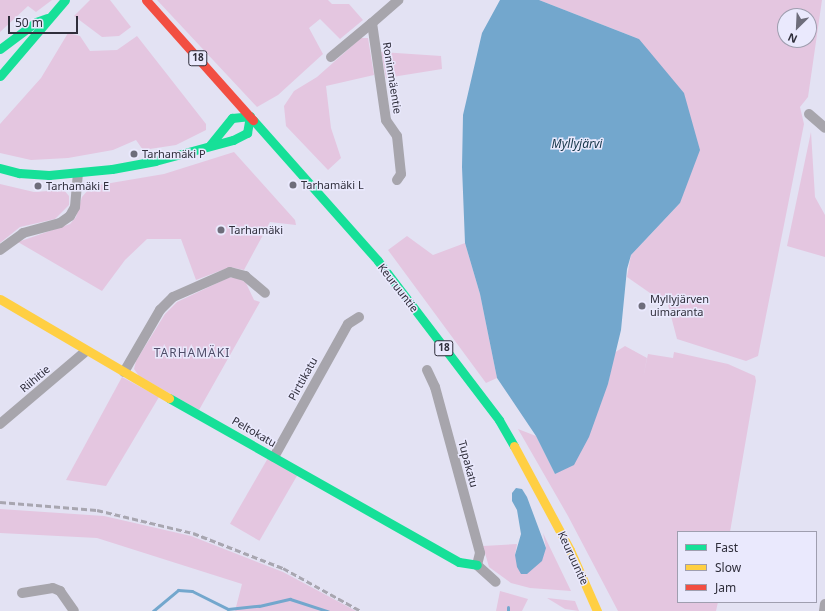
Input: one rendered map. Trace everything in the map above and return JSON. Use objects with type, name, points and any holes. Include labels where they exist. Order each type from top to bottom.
[{"type":"main road","points":[[0,76],[43,28],[47,18],[65,0]]},
{"type":"main road","name":"Keuruuntie","points":[[146,0],[378,261],[499,420],[533,477],[570,550],[597,611]]},
{"type":"main road","points":[[0,49],[36,22],[47,18]]},
{"type":"main road","points":[[0,168],[19,173],[49,175],[78,174],[155,161],[210,145],[226,143],[247,133],[250,116],[232,118],[210,145]]},
{"type":"main road","name":"Peltokatu","points":[[0,299],[86,351],[459,562],[471,566],[477,565]]},
{"type":"street","points":[[331,57],[398,0]]},
{"type":"street","name":"Roninmäentie","points":[[372,23],[386,120],[397,136],[401,174],[397,180]]},
{"type":"street","points":[[809,114],[825,128]]},
{"type":"street","points":[[0,250],[23,234],[60,223],[70,216],[75,207],[78,174]]},
{"type":"street","points":[[124,372],[160,310],[173,297],[230,272],[244,276],[265,293]]},
{"type":"street","name":"Pirttikatu","points":[[274,457],[348,324],[359,317]]},
{"type":"street","name":"Riihitie","points":[[0,424],[86,351]]},
{"type":"street","name":"Tupakatu","points":[[428,370],[435,386],[480,553],[477,565]]},
{"type":"street","points":[[477,565],[496,582]]},
{"type":"street","points":[[22,593],[53,588],[60,591],[74,611]]},
{"type":"street","points":[[824,611],[825,604]]},
{"type":"shaded area","points":[[0,0],[52,0],[36,12],[28,6],[0,32]]},
{"type":"shaded area","points":[[90,0],[110,0],[131,27],[119,36],[102,37],[74,16]]},
{"type":"shaded area","points":[[157,0],[328,0],[332,4],[349,4],[363,20],[340,39],[320,19],[309,28],[323,54],[278,95],[257,107]]},
{"type":"shaded area","points":[[539,0],[822,0],[817,35],[817,8],[777,8],[777,48],[815,48],[808,97],[800,107],[804,124],[758,356],[746,361],[677,339],[666,297],[650,293],[627,277],[631,255],[680,203],[639,39]]},
{"type":"shaded area","points":[[68,33],[80,36],[90,51],[117,50],[137,36],[206,124],[206,130],[176,145],[143,150],[136,140],[113,150],[68,158],[31,160],[0,153],[0,124],[41,78]]},
{"type":"shaded area","points":[[361,38],[368,38],[374,75],[326,86],[331,128],[341,158],[328,170],[286,126],[284,106],[294,91],[317,77]]},
{"type":"shaded area","points":[[381,52],[441,56],[442,69],[386,78]]},
{"type":"shaded area","points":[[811,132],[815,197],[825,215],[825,257],[787,246]]},
{"type":"shaded area","points":[[234,152],[295,220],[296,225],[270,222],[244,270],[230,267],[196,280],[181,239],[147,239],[125,260],[102,291],[18,242],[70,224],[76,217],[82,197],[88,190],[99,185],[164,174]]},
{"type":"shaded area","points":[[0,184],[34,192],[64,190],[69,196],[69,205],[55,219],[20,227],[0,243]]},
{"type":"shaded area","points":[[407,236],[433,255],[465,243],[480,294],[497,378],[486,383],[388,250]]},
{"type":"shaded area","points":[[237,277],[246,283],[254,300],[260,302],[199,410],[139,376],[134,369],[136,361],[165,314],[177,302],[228,278]]},
{"type":"shaded area","points":[[625,346],[647,358],[643,378],[648,354],[673,358],[674,352],[728,364],[755,376],[756,381],[730,531],[677,531],[677,603],[718,603],[716,611],[618,611],[568,516],[518,429],[536,436],[555,474],[608,384],[614,353]]},
{"type":"shaded area","points":[[122,377],[159,397],[106,486],[66,480]]},
{"type":"shaded area","points":[[268,458],[297,475],[259,541],[230,524]]},
{"type":"shaded area","points":[[0,509],[104,516],[191,536],[283,572],[356,611],[235,611],[242,584],[97,538],[0,533]]},
{"type":"shaded area","points":[[543,533],[571,591],[530,588],[511,583],[489,567],[483,546],[517,544],[515,555],[546,548]]},
{"type":"shaded area","points":[[500,591],[528,599],[522,611],[496,611]]},
{"type":"shaded area","points":[[547,598],[575,601],[579,611],[565,609]]},
{"type":"water","name":"Myllyjärvi","points":[[500,0],[539,0],[639,39],[684,93],[700,150],[680,203],[631,255],[627,269],[621,330],[608,384],[589,437],[574,465],[555,474],[536,436],[497,378],[480,294],[465,243],[462,167],[463,115],[482,33]]},
{"type":"water","points":[[516,488],[522,489],[527,497],[546,548],[542,561],[527,574],[521,574],[517,567],[515,555],[521,534],[517,510],[512,501],[512,493]]},
{"type":"waterway","points":[[153,611],[178,590],[192,591],[228,609],[259,606],[290,599],[328,611]]},
{"type":"railway","points":[[0,502],[97,510],[193,533],[283,568],[361,611]]},
{"type":"traffic: fast","points":[[0,76],[65,0]]},
{"type":"traffic: fast","points":[[0,49],[36,22],[47,18]]},
{"type":"traffic: fast","points":[[210,145],[232,118],[250,116]]},
{"type":"traffic: fast","points":[[0,168],[19,173],[49,175],[112,169],[155,161],[233,140],[247,133],[250,116]]},
{"type":"traffic: fast","points":[[253,120],[378,261],[499,420],[514,446]]},
{"type":"traffic: fast","points":[[169,398],[459,562],[477,565]]},
{"type":"traffic: slow","points":[[0,299],[169,398]]},
{"type":"traffic: slow","points":[[514,446],[570,550],[597,611]]},
{"type":"traffic: jam","points":[[146,0],[253,120]]},
{"type":"place","name":"Tarhamäki P","points":[[134,154]]},
{"type":"place","name":"Tarhamäki L","points":[[293,185]]},
{"type":"place","name":"Tarhamäki E","points":[[38,186]]},
{"type":"place","name":"Tarhamäki","points":[[221,230]]},
{"type":"place","name":"Myllyjärven uimaranta","points":[[642,306]]},
{"type":"district","name":"TARHAMÄKI","points":[[192,353]]}]
